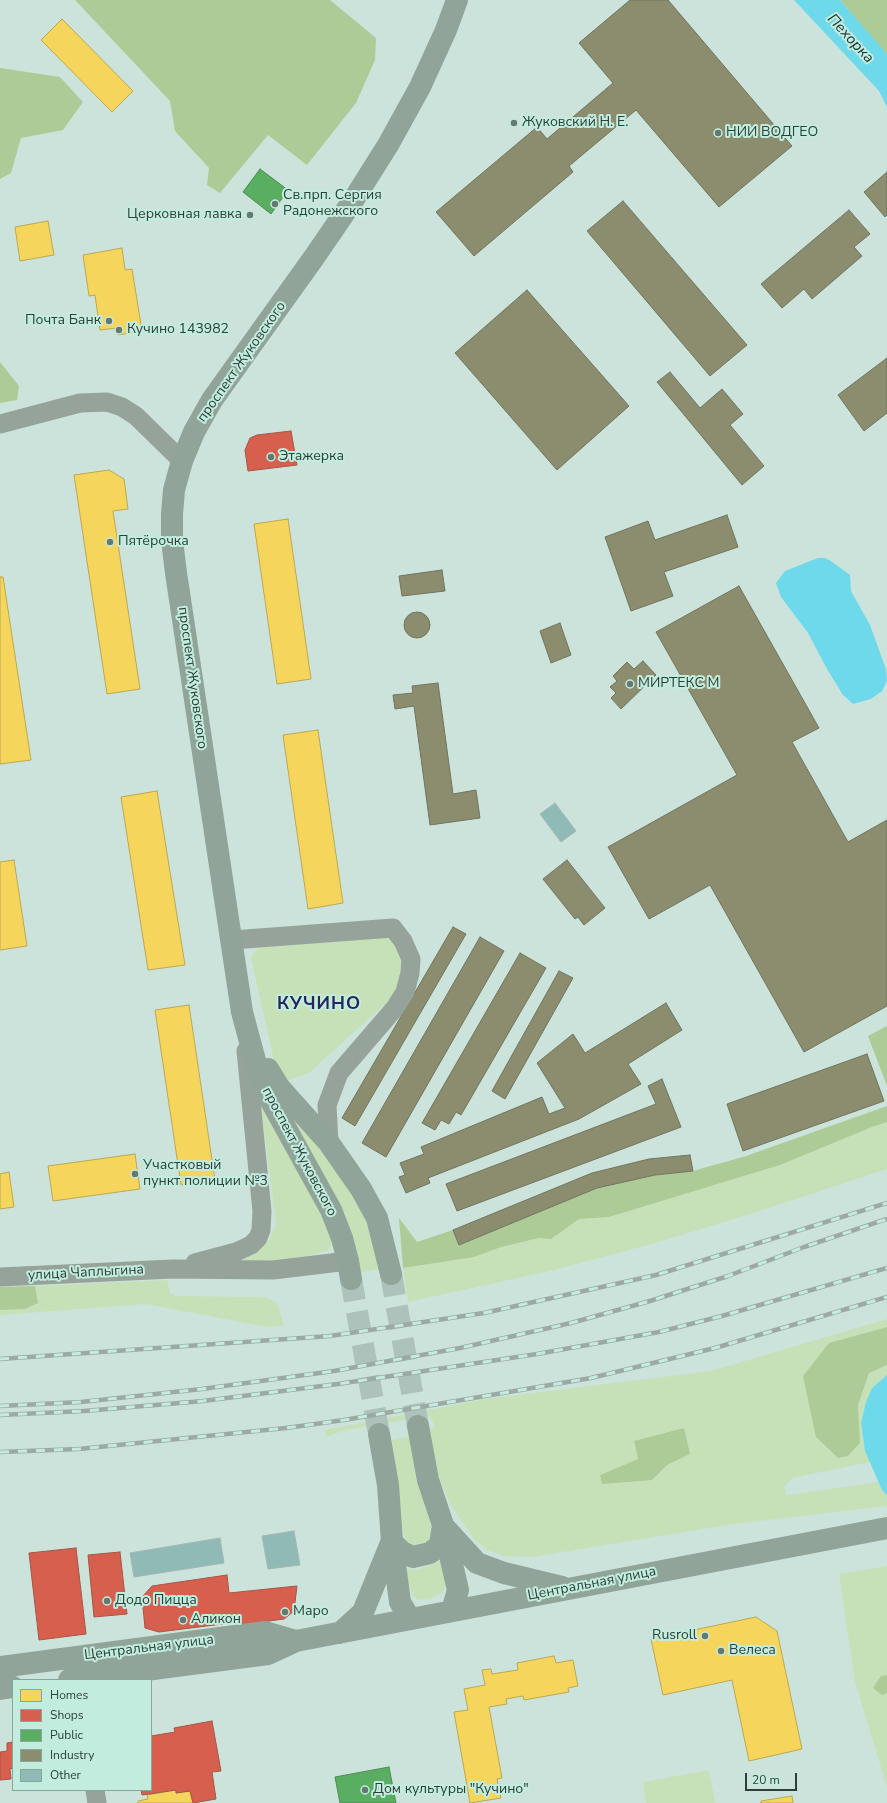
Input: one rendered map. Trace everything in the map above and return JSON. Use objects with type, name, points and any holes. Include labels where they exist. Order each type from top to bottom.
[{"type":"main road","name":"проспект Жуковского","points":[[350,1270],[337,1225],[323,1193],[283,1125],[268,1094],[256,1064],[242,1012],[198,728],[172,540],[174,490],[182,461],[194,432],[212,400],[315,256],[354,199],[388,145],[420,87],[446,30],[457,0]]},
{"type":"main road","name":"проспект Жуковского","points":[[237,977],[262,1054],[272,1076],[279,1088],[329,1143],[351,1173],[373,1211],[382,1235],[391,1274]]},
{"type":"main road","points":[[418,1426],[428,1480],[443,1525],[458,1590],[452,1611]]},
{"type":"main road","points":[[379,1434],[388,1485],[392,1542],[400,1602],[410,1619]]},
{"type":"main road","points":[[392,1542],[402,1552],[413,1557],[430,1553],[440,1545],[443,1525]]},
{"type":"main road","points":[[443,1525],[461,1547],[477,1563],[504,1573],[569,1589]]},
{"type":"main road","name":"Центральная улица","points":[[80,1679],[268,1654],[296,1641],[884,1528]]},
{"type":"main road","points":[[340,1633],[363,1612],[392,1542]]},
{"type":"main road","name":"Центральная улица","points":[[0,1667],[265,1632],[296,1641]]},
{"type":"main road","points":[[0,1689],[12,1687]]},
{"type":"street","points":[[0,424],[80,403],[107,402],[122,407],[136,416],[182,461]]},
{"type":"street","points":[[232,940],[393,928],[403,941],[411,959],[410,973],[405,992],[395,1008],[339,1073],[327,1105],[329,1143]]},
{"type":"street","name":"улица Чаплыгина","points":[[173,1269],[236,1252],[251,1245],[258,1238],[261,1230],[262,1212],[242,1012]]},
{"type":"street","name":"улица Чаплыгина","points":[[0,1277],[173,1269],[350,1270]]},
{"type":"street","points":[[95,1791],[97,1803]]},
{"type":"green space","points":[[75,0],[330,0],[376,38],[375,60],[356,103],[307,165],[268,135],[220,193],[207,185],[209,168],[175,131],[170,101]]},
{"type":"green space","points":[[840,0],[887,0],[887,54],[875,41]]},
{"type":"green space","points":[[0,68],[60,77],[83,102],[63,130],[21,138],[11,173],[0,179]]},
{"type":"green space","points":[[0,362],[19,386],[17,400],[0,403]]},
{"type":"green space","points":[[391,937],[406,961],[394,996],[310,1072],[288,1081],[275,1065],[251,958],[253,953],[268,941]]},
{"type":"green space","points":[[887,1026],[887,1086],[868,1036]]},
{"type":"green space","points":[[256,1086],[320,1204],[334,1242],[328,1250],[277,1264],[217,1261],[258,1251],[270,1239],[276,1223],[264,1130]]},
{"type":"green space","points":[[286,1105],[359,1200],[385,1268],[357,1273]]},
{"type":"green space","points":[[887,1106],[887,1122],[780,1165],[609,1217],[579,1219],[551,1239],[539,1238],[501,1247],[474,1257],[403,1268],[399,1218],[417,1242],[453,1230],[460,1245],[597,1188],[655,1175],[693,1171],[746,1156]]},
{"type":"green space","points":[[887,1122],[887,1169],[760,1211],[652,1244],[550,1271],[408,1302],[403,1268],[474,1257],[501,1247],[539,1238],[551,1239],[579,1219],[609,1217],[780,1165]]},
{"type":"green space","points":[[167,1280],[170,1293],[176,1296],[266,1297],[277,1303],[284,1325],[267,1327],[146,1304],[0,1315],[0,1310],[25,1309],[38,1303],[35,1286]]},
{"type":"green space","points":[[35,1286],[38,1303],[25,1309],[0,1310],[0,1287]]},
{"type":"green space","points":[[887,1319],[887,1327],[829,1343],[816,1437],[838,1458],[848,1456],[860,1443],[858,1405],[869,1373],[887,1365],[887,1375],[872,1388],[866,1402],[861,1423],[865,1451],[870,1462],[792,1478],[784,1487],[787,1495],[879,1482],[882,1490],[887,1495],[887,1506],[734,1524],[532,1557],[504,1556],[487,1550],[474,1539],[450,1504],[438,1475],[426,1431],[435,1427],[430,1416],[345,1430],[327,1437],[325,1430],[485,1399],[711,1371]],"holes":[[[634,1441],[690,1454],[667,1465],[652,1480],[600,1475],[638,1459]]]},
{"type":"green space","points":[[887,1327],[887,1365],[869,1373],[858,1405],[860,1443],[848,1456],[838,1458],[816,1437],[803,1376],[829,1343]]},
{"type":"green space","points":[[684,1428],[690,1454],[667,1465],[652,1480],[602,1484],[600,1475],[638,1459],[634,1441]]},
{"type":"green space","points":[[411,1436],[432,1531],[431,1540],[417,1549],[409,1545],[404,1536],[386,1441]]},
{"type":"green space","points":[[445,1557],[448,1577],[443,1592],[432,1598],[418,1600],[413,1596],[402,1567],[412,1570],[418,1569],[435,1564]]},
{"type":"green space","points":[[887,1566],[887,1675],[881,1676],[882,1695],[887,1693],[887,1787],[855,1682],[839,1574]]},
{"type":"green space","points":[[887,1675],[887,1693],[882,1695],[873,1688],[881,1676]]},
{"type":"green space","points":[[709,1770],[715,1803],[646,1803],[643,1782]]},
{"type":"water","name":"Пехорка","points":[[794,0],[840,0],[887,54],[887,107],[879,91]]},
{"type":"water","points":[[818,558],[825,558],[831,561],[850,575],[851,591],[870,625],[886,669],[887,681],[882,691],[871,699],[853,704],[843,695],[808,633],[781,597],[776,583],[785,571]]},
{"type":"water","points":[[887,1375],[887,1495],[882,1490],[865,1451],[861,1423],[866,1402],[872,1388]]},
{"type":"building: Homes","points":[[62,19],[133,91],[112,112],[41,40]]},
{"type":"building: Homes","points":[[48,221],[54,255],[20,261],[15,227]]},
{"type":"building: Homes","points":[[122,248],[125,270],[132,269],[142,331],[118,335],[117,328],[100,330],[95,295],[89,296],[83,255]]},
{"type":"building: Homes","points":[[109,470],[124,479],[128,509],[113,511],[140,689],[107,694],[74,475]]},
{"type":"building: Homes","points":[[288,519],[311,679],[277,684],[254,524]]},
{"type":"building: Homes","points":[[0,577],[3,577],[31,760],[0,764]]},
{"type":"building: Homes","points":[[318,730],[343,903],[308,909],[283,735]]},
{"type":"building: Homes","points":[[157,791],[185,965],[148,970],[121,797]]},
{"type":"building: Homes","points":[[14,860],[27,946],[0,950],[0,862]]},
{"type":"building: Homes","points":[[189,1005],[215,1180],[181,1185],[155,1010]]},
{"type":"building: Homes","points":[[135,1154],[140,1189],[53,1201],[48,1166]]},
{"type":"building: Homes","points":[[9,1172],[14,1207],[0,1209],[0,1174]]},
{"type":"building: Homes","points":[[756,1617],[777,1631],[802,1749],[749,1761],[732,1680],[663,1695],[651,1639]]},
{"type":"building: Homes","points":[[554,1656],[556,1663],[573,1660],[578,1686],[568,1688],[569,1692],[524,1700],[523,1696],[506,1699],[507,1704],[489,1707],[502,1778],[497,1779],[501,1798],[470,1803],[454,1712],[468,1710],[464,1689],[485,1685],[482,1670],[491,1669],[492,1674],[518,1670],[517,1663]]},
{"type":"building: Homes","points":[[176,1790],[176,1793],[190,1791],[193,1803],[138,1803],[138,1801],[148,1799],[147,1795]]},
{"type":"building: Homes","points":[[792,1796],[793,1803],[761,1803],[761,1801]]},
{"type":"building: Shops","name":"Этажерка","points":[[291,431],[297,465],[248,471],[245,450],[250,438],[257,435]]},
{"type":"building: Shops","points":[[76,1548],[86,1634],[39,1640],[29,1553]]},
{"type":"building: Shops","points":[[120,1552],[127,1614],[94,1617],[88,1555]]},
{"type":"building: Shops","points":[[227,1575],[229,1593],[297,1586],[294,1611],[284,1619],[239,1625],[238,1622],[159,1632],[145,1628],[142,1597],[152,1586]]},
{"type":"building: Shops","points":[[212,1721],[221,1771],[212,1772],[216,1799],[193,1803],[190,1791],[176,1793],[176,1790],[142,1795],[141,1791],[152,1791],[152,1736],[175,1732],[174,1728]]},
{"type":"building: Shops","points":[[12,1742],[12,1768],[10,1769],[11,1779],[0,1780],[0,1752],[7,1751],[7,1743]]},
{"type":"building: Public","points":[[260,169],[288,190],[271,214],[243,192]]},
{"type":"building: Public","name":"Дом культуры \"Кучино\"","points":[[389,1767],[396,1803],[340,1803],[335,1777]]},
{"type":"building: Industry","name":"НИИ ВОДГЕО","points":[[630,0],[668,0],[792,146],[719,207],[636,110],[569,166],[573,172],[474,256],[436,212],[537,127],[547,139],[613,83],[579,43]]},
{"type":"building: Industry","points":[[887,172],[887,215],[885,217],[864,192]]},
{"type":"building: Industry","points":[[623,201],[747,345],[710,376],[587,231]]},
{"type":"building: Industry","points":[[849,210],[870,234],[854,247],[862,256],[812,299],[804,289],[782,308],[761,284]]},
{"type":"building: Industry","points":[[527,290],[629,406],[557,470],[455,353]]},
{"type":"building: Industry","points":[[887,358],[887,413],[864,431],[838,395]]},
{"type":"building: Industry","points":[[670,372],[700,408],[722,389],[743,414],[730,425],[764,466],[742,485],[657,382]]},
{"type":"building: Industry","points":[[727,515],[738,547],[664,572],[673,596],[631,611],[605,537],[648,521],[655,540]]},
{"type":"building: Industry","points":[[442,570],[445,591],[402,596],[399,576]]},
{"type":"building: Industry","points":[[739,586],[819,728],[792,742],[848,842],[887,820],[887,1006],[804,1052],[710,885],[649,919],[608,847],[737,775],[656,632]]},
{"type":"building: Industry","points":[[417,612],[427,615],[430,625],[427,635],[417,638],[407,635],[404,625],[407,615]]},
{"type":"building: Industry","points":[[560,623],[571,655],[551,663],[540,631]]},
{"type":"building: Industry","name":"МИРТЕКС М","points":[[643,661],[656,675],[621,709],[611,698],[616,693],[610,687],[617,681],[613,676],[627,662],[634,669]]},
{"type":"building: Industry","points":[[438,683],[453,794],[476,790],[480,818],[430,825],[414,706],[395,709],[393,695],[413,693],[412,686]]},
{"type":"building: Industry","points":[[567,860],[605,908],[584,925],[578,917],[575,919],[543,879]]},
{"type":"building: Industry","points":[[453,927],[466,934],[355,1126],[342,1118]]},
{"type":"building: Industry","points":[[480,937],[504,951],[386,1157],[362,1143]]},
{"type":"building: Industry","points":[[520,953],[546,968],[461,1115],[456,1112],[449,1124],[441,1120],[435,1130],[422,1123]]},
{"type":"building: Industry","points":[[559,971],[573,978],[505,1099],[492,1091]]},
{"type":"building: Industry","points":[[666,1003],[682,1030],[628,1064],[641,1084],[579,1119],[428,1178],[430,1183],[406,1193],[399,1177],[405,1175],[400,1163],[424,1154],[421,1147],[542,1097],[549,1114],[565,1108],[537,1063],[573,1034],[585,1053]]},
{"type":"building: Industry","points":[[867,1054],[884,1101],[743,1151],[727,1104]]},
{"type":"building: Industry","points":[[662,1079],[681,1127],[457,1211],[446,1184],[656,1104],[648,1086]]},
{"type":"building: Industry","points":[[690,1155],[693,1171],[655,1175],[597,1188],[459,1245],[453,1230],[592,1173],[649,1159]]},
{"type":"building: Other","points":[[555,803],[576,831],[561,842],[540,814]]},
{"type":"building: Other","points":[[294,1531],[300,1565],[268,1569],[262,1536]]},
{"type":"building: Other","points":[[220,1538],[224,1563],[134,1577],[130,1553]]},
{"type":"tunnel","points":[[391,1274],[418,1426]]},
{"type":"tunnel","points":[[351,1279],[379,1434]]},
{"type":"railway","points":[[0,1359],[330,1336],[484,1313],[656,1275],[887,1203]]},
{"type":"railway","points":[[0,1406],[81,1402],[202,1389],[334,1371],[460,1348],[571,1323],[650,1301],[728,1276],[804,1247],[887,1219]]},
{"type":"railway","points":[[0,1415],[84,1411],[203,1401],[338,1384],[537,1354],[659,1332],[722,1316],[887,1268]]},
{"type":"railway","points":[[0,1452],[79,1449],[286,1428],[344,1420],[591,1378],[715,1348],[887,1297]]},
{"type":"place","name":"Жуковский Н. Е.","points":[[514,123]]},
{"type":"place","name":"НИИ ВОДГЕО","points":[[718,133]]},
{"type":"place","name":"Св.прп. Сергия Радонежского","points":[[275,204]]},
{"type":"place","name":"Церковная лавка","points":[[250,215]]},
{"type":"place","name":"Почта Банк","points":[[109,321]]},
{"type":"place","name":"Кучино 143982","points":[[119,330]]},
{"type":"place","name":"Этажерка","points":[[271,457]]},
{"type":"place","name":"Пятёрочка","points":[[110,542]]},
{"type":"place","name":"МИРТЕКС М","points":[[630,684]]},
{"type":"place","name":"Участковый пункт полиции №3","points":[[135,1174]]},
{"type":"place","name":"Додо Пицца","points":[[107,1601]]},
{"type":"place","name":"Маро","points":[[285,1612]]},
{"type":"place","name":"Аликон","points":[[183,1620]]},
{"type":"place","name":"Rusroll","points":[[705,1636]]},
{"type":"place","name":"Велеса","points":[[721,1651]]},
{"type":"place","name":"Дом культуры \"Кучино\"","points":[[365,1790]]},
{"type":"district","name":"КУЧИНО","points":[[319,1005]]}]
